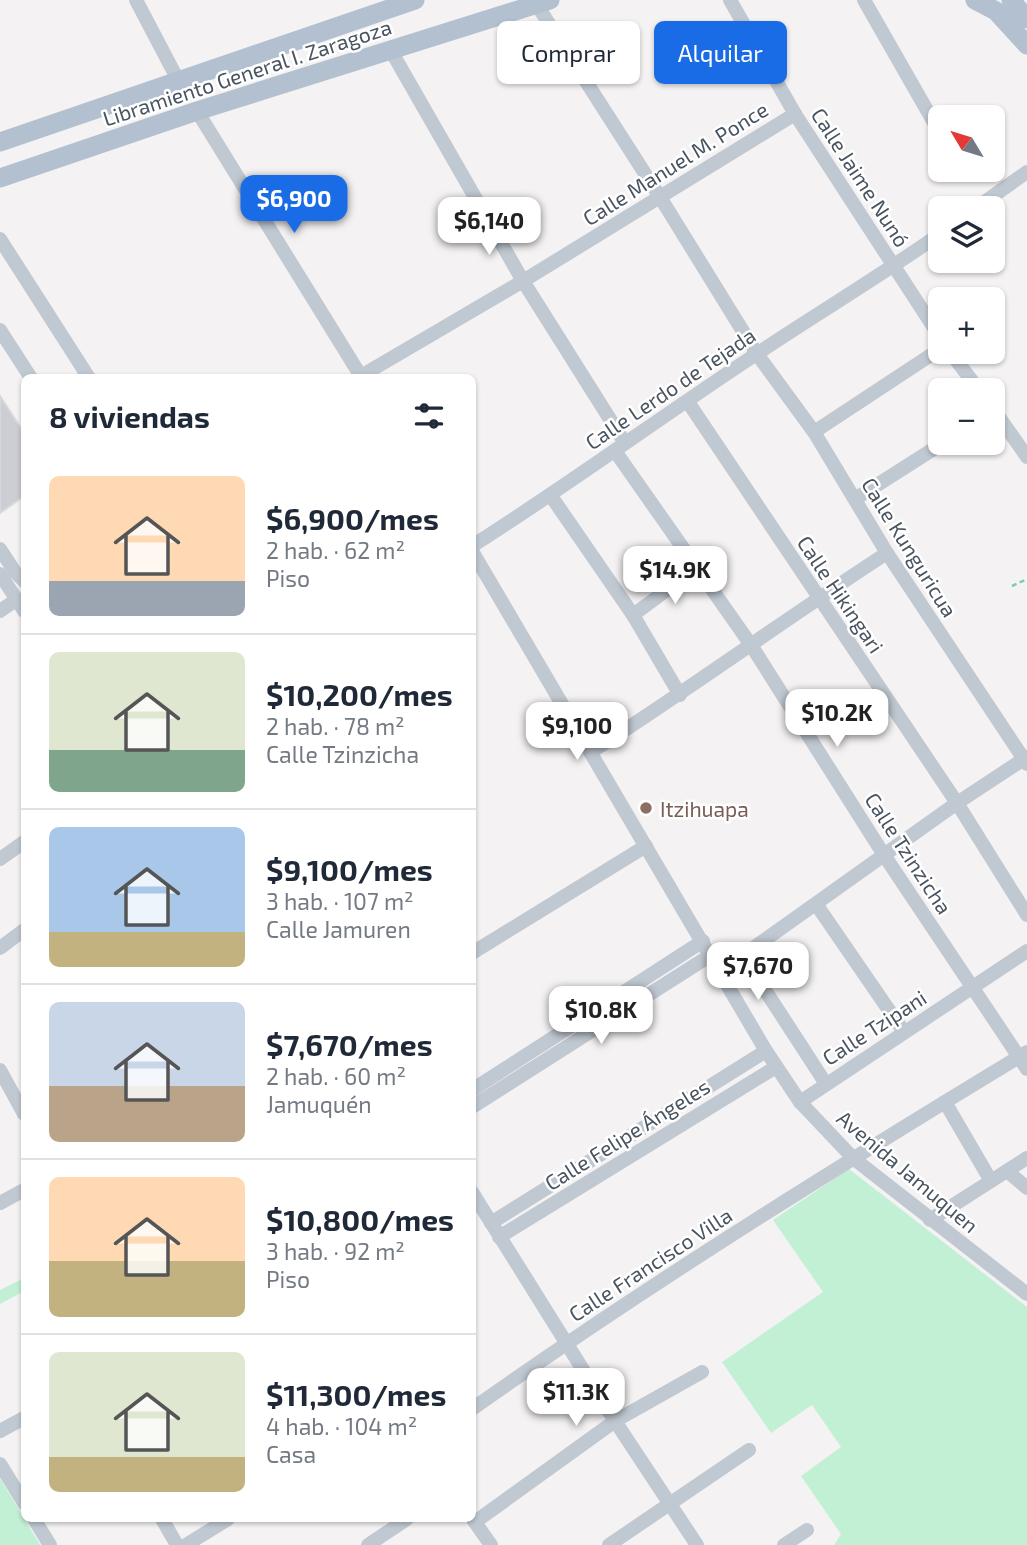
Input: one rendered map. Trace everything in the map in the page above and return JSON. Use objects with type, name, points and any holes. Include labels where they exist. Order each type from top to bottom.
[{"type":"main road","name":"Libramiento General I. Zaragoza","points":[[0,142],[415,0]]},
{"type":"main road","points":[[975,0],[996,11],[1027,45]]},
{"type":"main road","points":[[1011,0],[1027,19]]},
{"type":"main road","name":"Libramiento General I. Zaragoza","points":[[0,178],[197,111],[543,2]]},
{"type":"street","points":[[136,0],[178,80]]},
{"type":"street","name":"Calle Jaime Nunó","points":[[730,0],[795,114],[928,319]]},
{"type":"street","points":[[864,0],[928,112]]},
{"type":"street","name":"Calle Kunguricua","points":[[543,2],[757,354],[814,432],[887,553],[1026,760]]},
{"type":"street","name":"Calle Tzinzicha","points":[[390,49],[620,447],[695,569],[751,645],[884,855],[972,988],[1024,1060]]},
{"type":"street","points":[[197,111],[359,374]]},
{"type":"street","name":"Calle Manuel M. Ponce","points":[[366,374],[795,114]]},
{"type":"street","points":[[993,196],[1027,172]]},
{"type":"street","points":[[0,239],[86,374]]},
{"type":"street","name":"Calle Lerdo de Tejada","points":[[476,546],[757,354],[928,242]]},
{"type":"street","points":[[0,330],[28,374]]},
{"type":"street","points":[[814,432],[928,357]]},
{"type":"street","points":[[959,364],[970,378]]},
{"type":"street","name":"Calle Hikingari","points":[[688,402],[957,803],[1027,915]]},
{"type":"street","points":[[1005,427],[1027,457]]},
{"type":"street","points":[[855,499],[928,453]]},
{"type":"street","points":[[551,496],[633,615],[680,695]]},
{"type":"street","points":[[0,549],[21,578]]},
{"type":"street","points":[[591,752],[680,695],[887,553]]},
{"type":"street","name":"Avenida Jamuquen","points":[[476,556],[766,1051],[800,1101],[853,1157],[1027,1294]]},
{"type":"street","points":[[633,615],[695,569]]},
{"type":"street","points":[[0,574],[20,605],[0,611]]},
{"type":"street","points":[[721,971],[957,803],[1026,760]]},
{"type":"street","points":[[0,859],[21,844]]},
{"type":"street","points":[[476,951],[646,846]]},
{"type":"street","points":[[817,904],[904,1032]]},
{"type":"street","points":[[0,948],[21,932]]},
{"type":"street","points":[[476,1087],[703,941]]},
{"type":"street","name":"Calle Tzipani","points":[[800,1101],[1027,951]]},
{"type":"street","points":[[476,1104],[711,955]]},
{"type":"street","points":[[743,956],[827,1084]]},
{"type":"street","points":[[566,1029],[573,1043]]},
{"type":"street","name":"Calle Felipe Ángeles","points":[[491,1223],[766,1051]]},
{"type":"street","name":"Calle Francisco Villa","points":[[476,1406],[567,1342],[853,1157],[945,1102],[1024,1060]]},
{"type":"street","name":"Calle Felipe Ángeles","points":[[499,1237],[776,1067]]},
{"type":"street","points":[[0,1070],[21,1108]]},
{"type":"street","points":[[945,1102],[990,1181]]},
{"type":"street","points":[[635,1133],[644,1148]]},
{"type":"street","points":[[930,1220],[1027,1158]]},
{"type":"street","points":[[1007,1171],[1027,1188]]},
{"type":"street","points":[[0,1203],[21,1192]]},
{"type":"street","points":[[476,1199],[615,1421],[697,1545]]},
{"type":"street","points":[[476,1519],[615,1421],[702,1372]]},
{"type":"street","points":[[0,1431],[21,1420]]},
{"type":"street","points":[[609,1545],[749,1450]]},
{"type":"street","points":[[0,1464],[21,1498]]},
{"type":"street","points":[[36,1522],[50,1545]]},
{"type":"street","points":[[164,1522],[177,1545]]},
{"type":"street","points":[[186,1545],[223,1522]]},
{"type":"street","points":[[368,1545],[387,1539],[404,1522]]},
{"type":"street","points":[[475,1522],[491,1545]]},
{"type":"street","points":[[784,1545],[807,1530]]},
{"type":"path","points":[[1012,586],[1027,579]]},
{"type":"green space","points":[[849,1169],[1027,1307],[1027,1545],[834,1545],[841,1534],[801,1476],[841,1447],[812,1405],[771,1433],[722,1362],[823,1292],[773,1220]]},
{"type":"green space","points":[[21,1280],[21,1293],[0,1304],[0,1290]]},
{"type":"green space","points":[[0,1478],[21,1513],[21,1522],[26,1522],[40,1545],[0,1545]]},
{"type":"building","points":[[0,396],[21,428],[21,498],[0,513]]},
{"type":"place","name":"Itzihuapa","points":[[646,808]]}]
